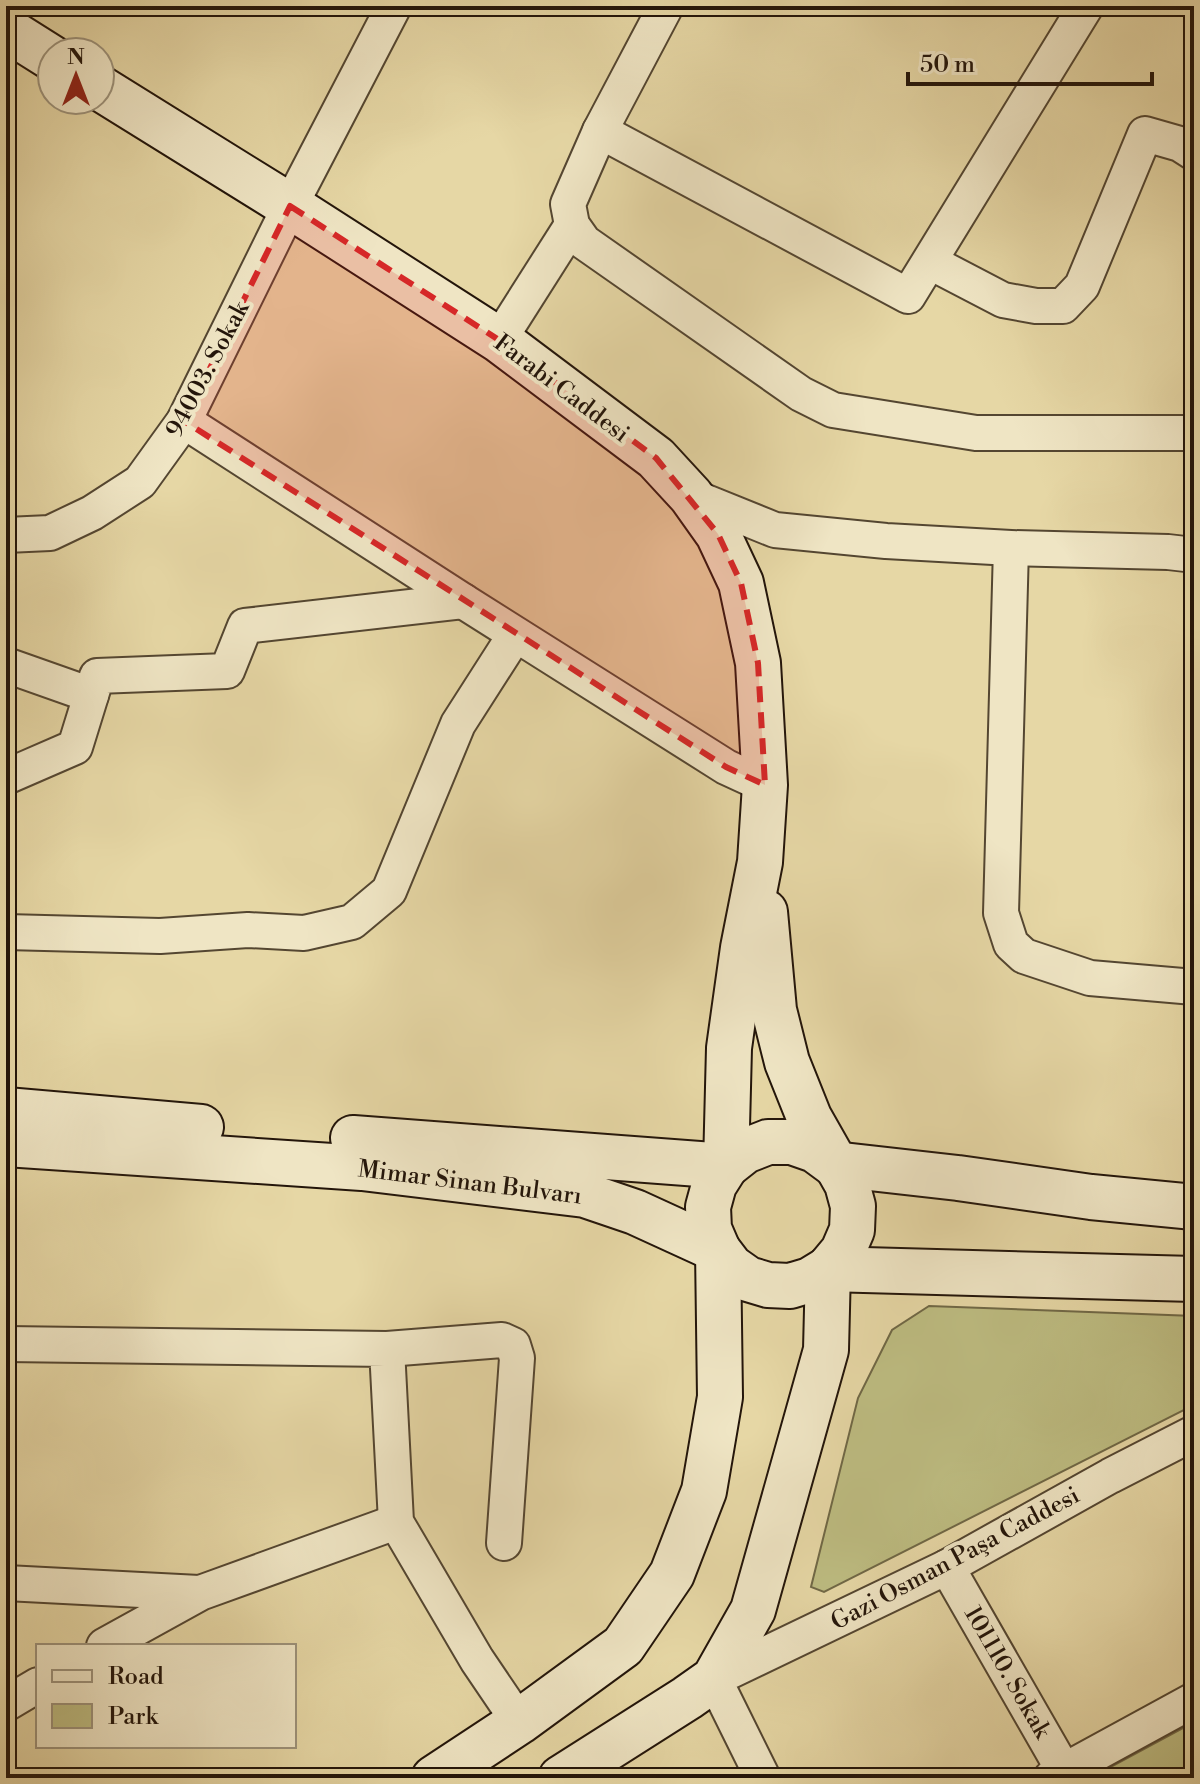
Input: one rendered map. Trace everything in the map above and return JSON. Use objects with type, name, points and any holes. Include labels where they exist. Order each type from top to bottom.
[{"type":"main road","points":[[6,29],[36,48]]},
{"type":"main road","name":"Farabi Caddesi","points":[[116,98],[499,340],[656,458],[691,496],[718,534],[741,583],[758,663],[765,785],[760,862]]},
{"type":"main road","points":[[760,862],[774,1010],[787,1062],[809,1117],[847,1184],[853,1206],[852,1230],[843,1251],[828,1269]]},
{"type":"main road","points":[[726,1166],[729,1048],[743,948],[760,862]]},
{"type":"main road","name":"Mimar Sinan Bulvarı","points":[[6,1110],[726,1166]]},
{"type":"main road","points":[[434,1778],[519,1722],[623,1646],[672,1574],[704,1491],[720,1397],[718,1250],[709,1229],[708,1207],[714,1185],[726,1166],[745,1151],[768,1142],[792,1142],[815,1150],[834,1164],[1194,1207]]},
{"type":"main road","name":"Mimar Sinan Bulvarı","points":[[6,1144],[362,1168],[585,1195],[635,1212],[718,1250],[731,1267],[748,1279],[768,1285],[790,1286],[810,1280],[828,1269],[1194,1279]]},
{"type":"main road","name":"Gazi Osman Paşa Caddesi","points":[[561,1778],[714,1679],[753,1610],[826,1350],[828,1269]]},
{"type":"street","name":"94003. Sokak","points":[[6,535],[50,533],[92,513],[140,482],[184,421],[290,206],[394,6]]},
{"type":"street","points":[[666,6],[600,131],[568,204],[572,225],[584,242],[801,394],[833,410],[976,433],[1194,433]]},
{"type":"street","points":[[600,131],[908,296],[1086,6]]},
{"type":"street","points":[[930,262],[1003,300],[1036,306],[1063,306],[1082,286],[1145,134],[1180,144],[1194,153]]},
{"type":"street","points":[[499,340],[572,225]]},
{"type":"street","points":[[184,421],[515,635],[726,767],[765,785]]},
{"type":"street","points":[[691,496],[775,530],[886,541],[1194,555]]},
{"type":"street","points":[[1011,548],[1001,913],[1011,944],[1024,956],[1090,978],[1194,987]]},
{"type":"street","points":[[6,777],[75,747],[97,676],[227,671],[245,626],[463,601]]},
{"type":"street","points":[[6,932],[160,936],[248,930],[304,933],[352,922],[389,891],[458,724],[515,635]]},
{"type":"street","points":[[6,665],[91,695]]},
{"type":"street","points":[[6,1344],[387,1349],[502,1340],[513,1345],[517,1358],[504,1543]]},
{"type":"street","points":[[387,1349],[396,1522],[477,1660],[519,1722]]},
{"type":"street","name":"Gazi Osman Paşa Caddesi","points":[[714,1679],[947,1567],[1194,1433]]},
{"type":"street","points":[[108,1644],[200,1593],[396,1522]]},
{"type":"street","name":"101110. Sokak","points":[[947,1567],[1061,1776]]},
{"type":"street","points":[[6,1583],[200,1593]]},
{"type":"street","points":[[714,1679],[763,1778]]},
{"type":"street","points":[[1061,1776],[1194,1700]]},
{"type":"highlighted area","points":[[290,206],[499,340],[656,458],[718,534],[741,583],[758,663],[765,785],[726,767],[184,421]]},
{"type":"green space","points":[[929,1306],[1194,1316],[1194,1405],[824,1592],[811,1587],[858,1398],[892,1330]]},
{"type":"green space","points":[[1194,1722],[1194,1778],[1090,1778]]}]
